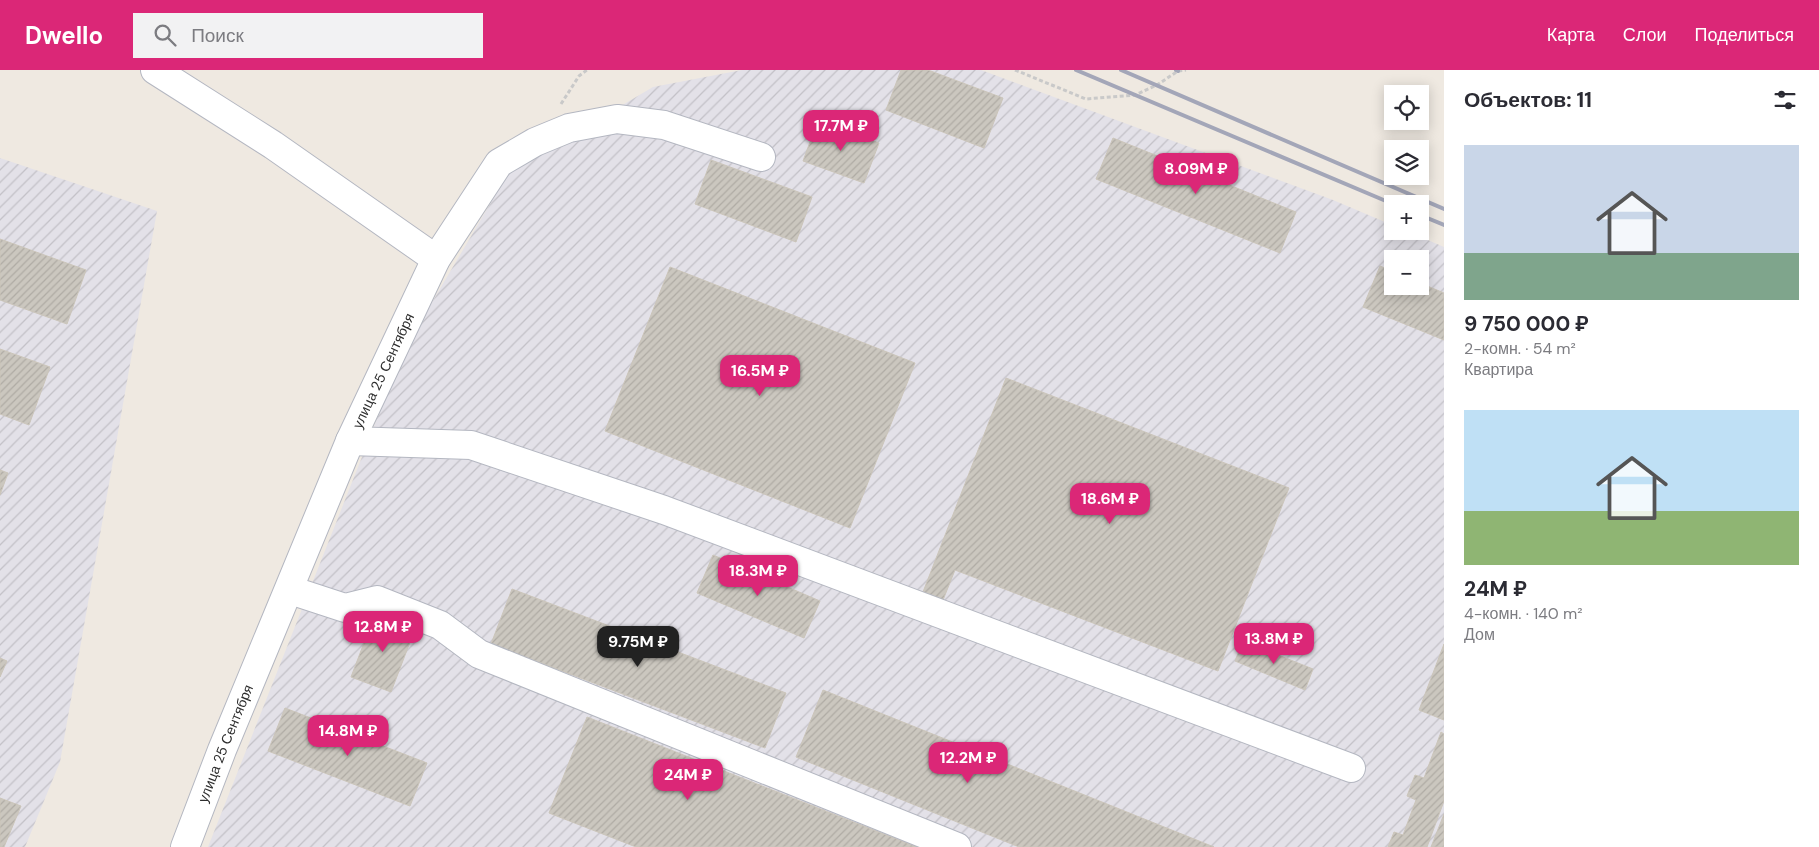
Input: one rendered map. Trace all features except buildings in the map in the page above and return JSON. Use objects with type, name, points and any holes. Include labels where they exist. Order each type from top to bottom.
[{"type":"street","points":[[155,70],[272,145],[436,259]]},
{"type":"street","name":"улица 25 Сентября","points":[[185,847],[222,750],[290,590],[350,441],[436,259],[499,163],[535,142],[569,128],[617,119],[664,125],[761,156]]},
{"type":"street","points":[[350,441],[471,445],[664,510],[1351,768]]},
{"type":"street","points":[[290,590],[345,608],[377,600],[440,625],[479,654],[957,847]]},
{"type":"path","points":[[1015,70],[1086,98],[1135,95],[1157,85],[1178,71],[1186,70]]},
{"type":"shaded area","points":[[742,70],[981,70],[1333,200],[1384,222],[1384,240],[1428,240],[1444,247],[1444,847],[208,847],[405,348],[509,172],[653,87]]},
{"type":"shaded area","points":[[0,158],[157,211],[60,762],[25,847],[0,847]]},
{"type":"railway","points":[[1076,70],[1384,200]]},
{"type":"railway","points":[[1121,70],[1444,209]]},
{"type":"railway","points":[[1429,219],[1444,225]]}]
